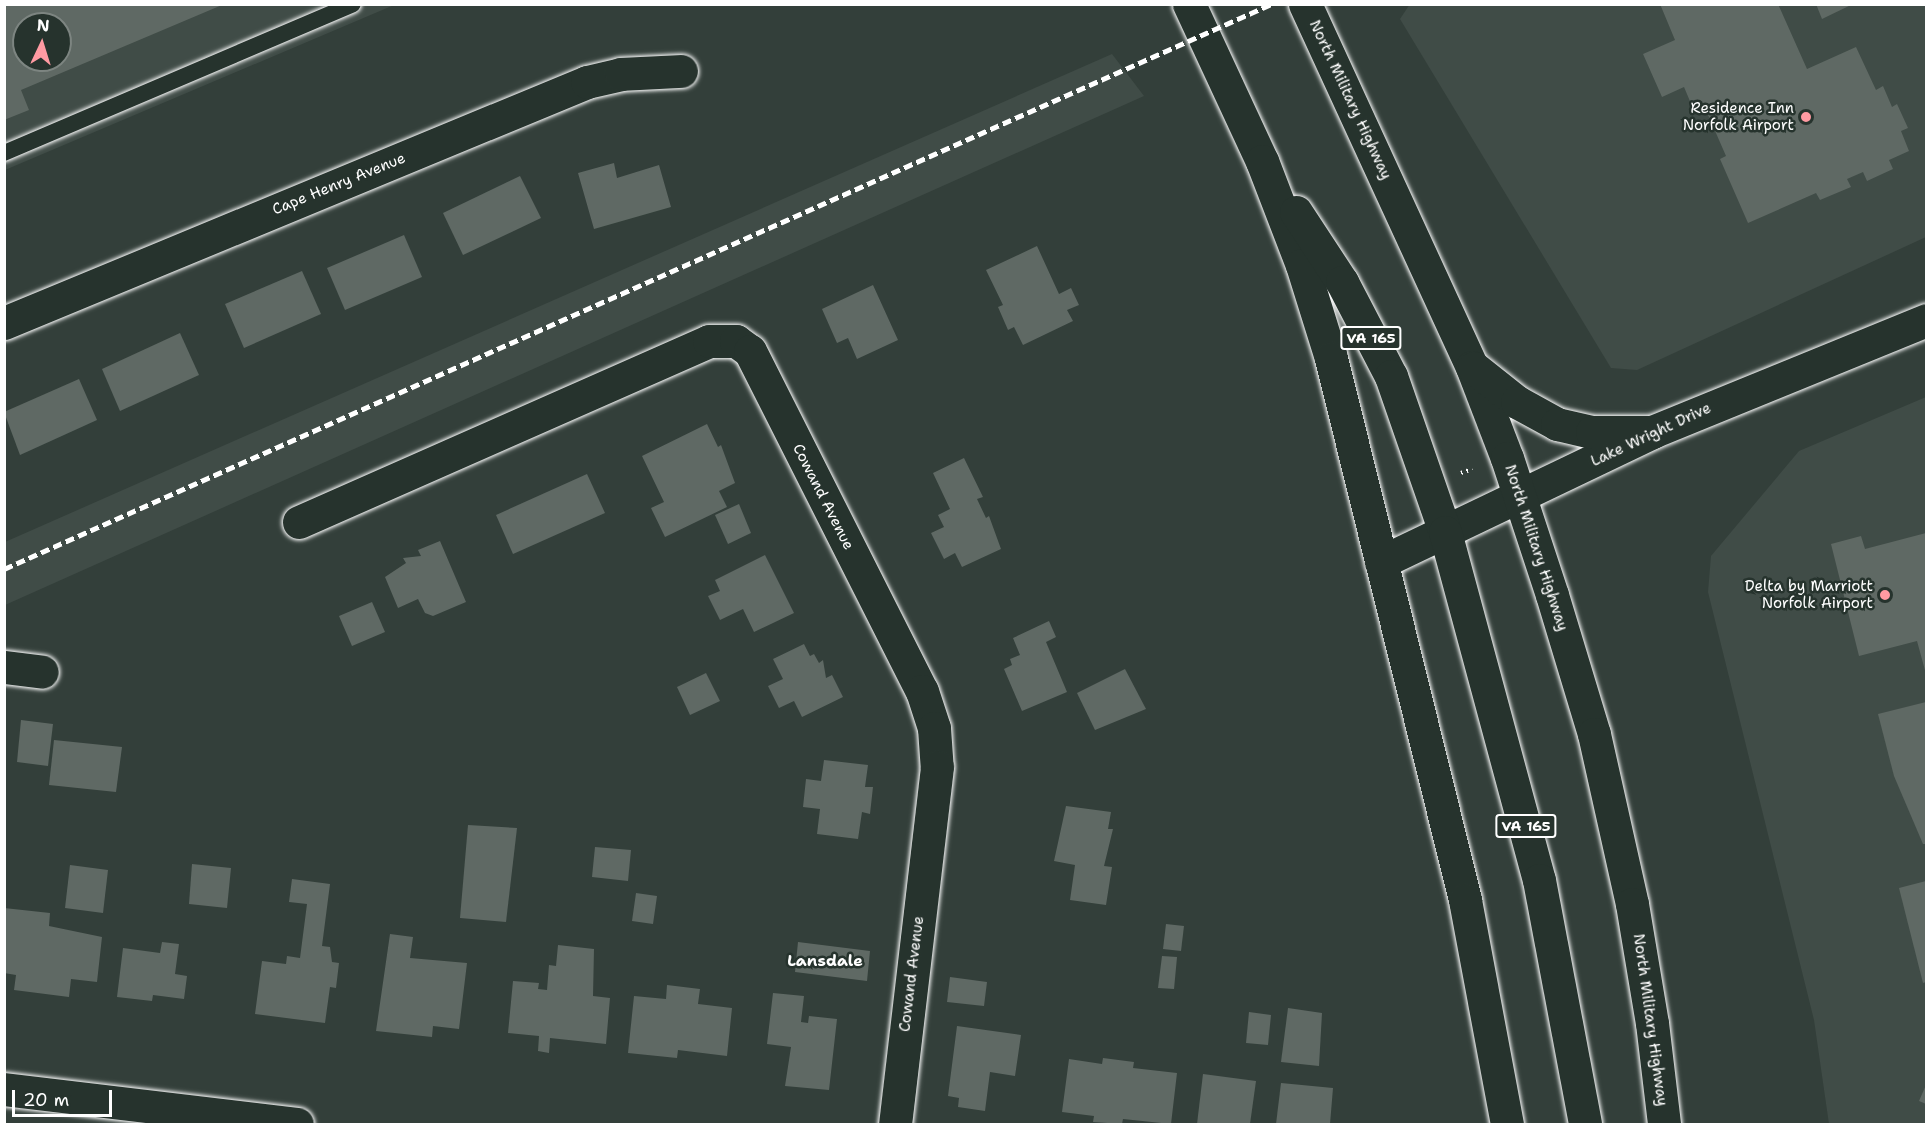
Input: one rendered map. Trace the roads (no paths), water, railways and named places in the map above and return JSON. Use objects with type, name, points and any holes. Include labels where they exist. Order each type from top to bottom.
[{"type":"main road","name":"VA 165","points":[[1189,4],[1262,161],[1342,282],[1391,376],[1445,532],[1539,880],[1563,990],[1585,1125]]},
{"type":"main road","name":"North Military Highway","points":[[1305,4],[1472,367],[1520,497],[1594,734],[1632,904],[1662,1086],[1664,1125]]},
{"type":"main road","name":"Cape Henry Avenue","points":[[4,323],[587,82],[621,74],[681,71]]},
{"type":"main road","points":[[1262,161],[1302,265],[1331,358],[1465,900],[1507,1125]]},
{"type":"main road","name":"Lake Wright Drive","points":[[1382,562],[1652,432],[1926,320]]},
{"type":"main road","name":"Cowand Avenue","points":[[299,522],[709,341],[736,341],[750,351],[922,691],[934,728],[937,767],[895,1125]]},
{"type":"main road","points":[[1472,367],[1517,402],[1557,423],[1592,432],[1652,432]]},
{"type":"main road","points":[[4,667],[42,672]]},
{"type":"main road","points":[[1662,1086],[1677,1125]]},
{"type":"main road","points":[[4,1089],[297,1125]]},
{"type":"lane","points":[[4,153],[354,4]]},
{"type":"railway","points":[[4,569],[1271,4]]},
{"type":"place","name":"Residence Inn Norfolk Airport","points":[[1806,117]]},
{"type":"place","name":"Delta by Marriott Norfolk Airport","points":[[1885,595]]},
{"type":"district","name":"Lansdale","points":[[825,961]]}]
